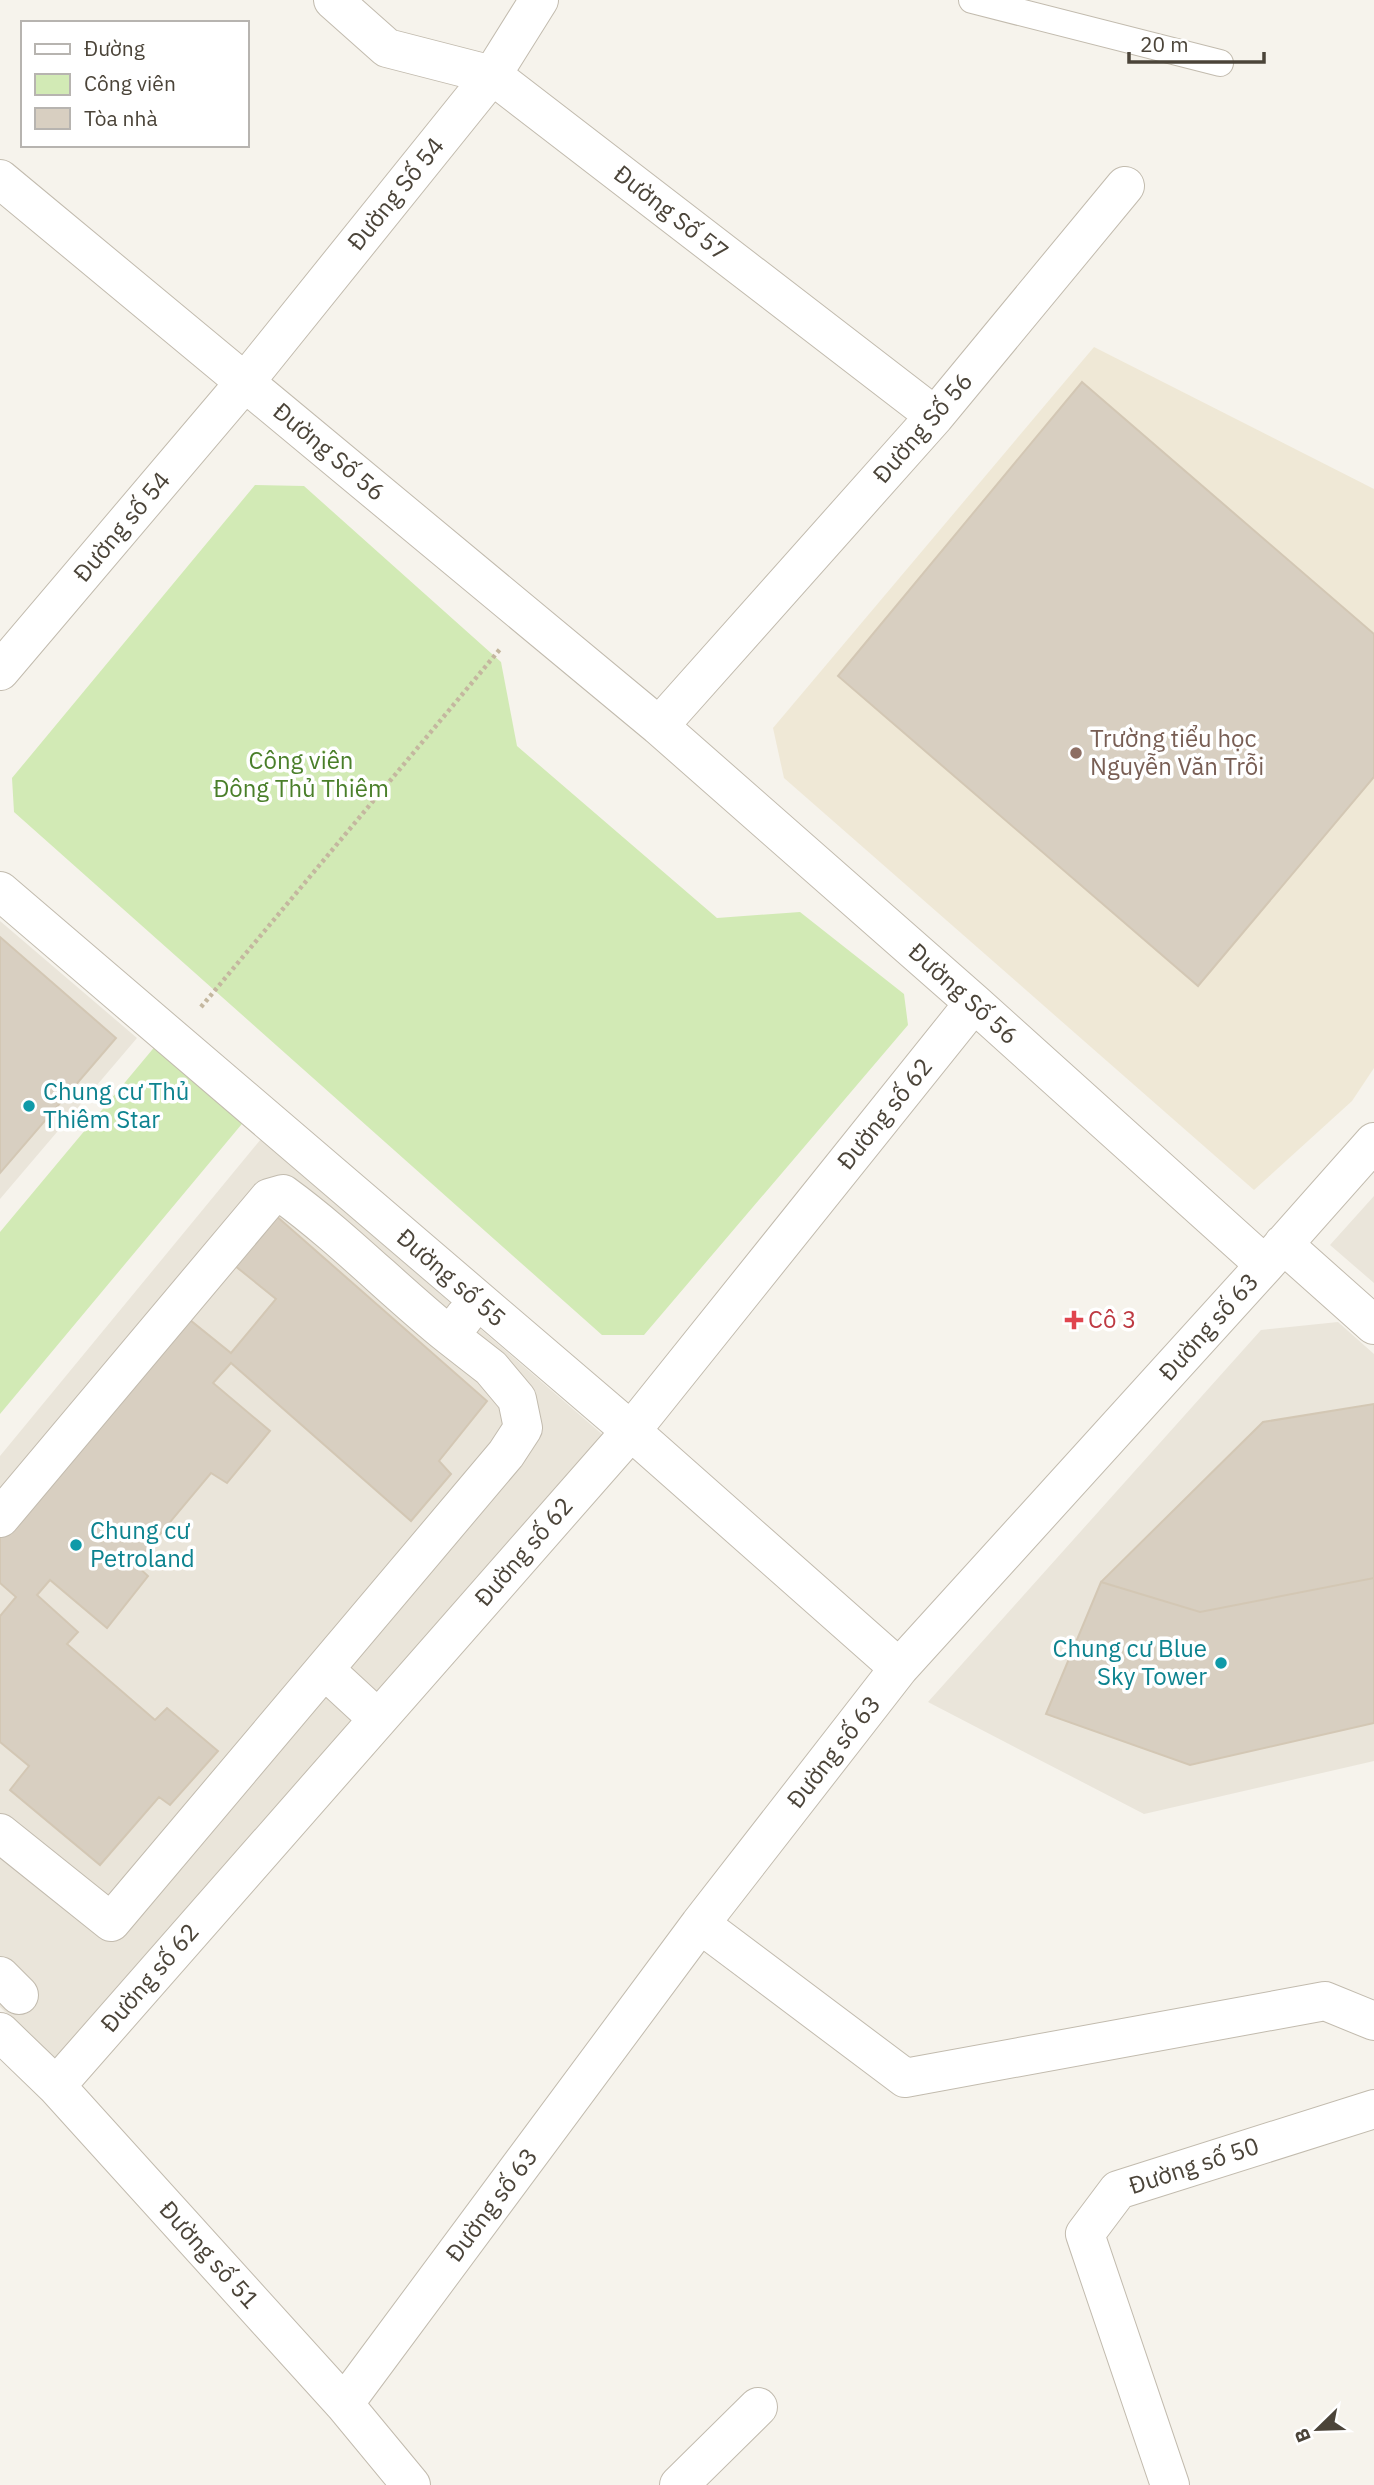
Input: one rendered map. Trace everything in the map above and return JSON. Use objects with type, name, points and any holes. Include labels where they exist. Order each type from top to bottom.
[{"type":"street","name":"Đường Số 57","points":[[333,0],[387,48],[492,75],[935,416]]},
{"type":"street","name":"Đường Số 54","points":[[245,382],[492,75],[539,0]]},
{"type":"street","name":"Đường Số 56","points":[[0,179],[659,726],[974,1003],[1274,1255],[1374,1325]]},
{"type":"street","name":"Đường Số 56","points":[[659,726],[935,416],[1125,187]]},
{"type":"street","name":"Đường số 54","points":[[0,671],[245,382]]},
{"type":"street","name":"Đường số 55","points":[[0,891],[631,1431],[900,1668]]},
{"type":"street","name":"Đường số 62","points":[[56,2085],[631,1431],[974,1003]]},
{"type":"street","name":"Đường số 63","points":[[344,2404],[700,1924],[900,1668],[1374,1142]]},
{"type":"street","points":[[0,1518],[269,1198],[283,1194],[307,1211],[410,1304],[491,1368],[517,1399],[523,1428],[506,1454],[326,1670],[111,1922],[0,1833]]},
{"type":"street","points":[[450,1336],[477,1300]]},
{"type":"street","points":[[326,1670],[377,1718]]},
{"type":"street","points":[[700,1924],[905,2078],[1325,2001],[1374,2021]]},
{"type":"street","name":"Đường số 51","points":[[0,2032],[56,2085],[344,2404],[411,2485]]},
{"type":"street","name":"Đường số 50","points":[[1170,2485],[1085,2234],[1118,2190],[1374,2109]]},
{"type":"street","points":[[679,2485],[758,2407]]},
{"type":"lane","points":[[972,0],[1220,63]]},
{"type":"path","points":[[174,1040],[527,617]]},
{"type":"shaded area","name":"Trường tiểu học Nguyễn Văn Trỗi","points":[[1094,347],[1374,489],[1374,1068],[1352,1101],[1254,1190],[784,778],[773,728]]},
{"type":"shaded area","name":"Chung cư Thủ Thiêm Star","points":[[0,921],[137,1038],[0,1199]]},
{"type":"shaded area","name":"Chung cư Petroland","points":[[261,1139],[603,1435],[55,2060],[0,2007],[0,1456]]},
{"type":"shaded area","points":[[1374,1196],[1374,1283],[1330,1245]]},
{"type":"shaded area","name":"Chung cư Blue Sky Tower","points":[[1338,1322],[1374,1354],[1374,1761],[1144,1814],[928,1702],[1261,1330]]},
{"type":"green space","name":"Công viên Đông Thủ Thiêm","points":[[255,485],[304,486],[501,662],[517,746],[717,918],[800,912],[904,994],[908,1025],[644,1335],[602,1335],[14,812],[12,778]]},
{"type":"green space","points":[[157,1044],[246,1119],[0,1414],[0,1232]]},
{"type":"building","points":[[1082,382],[1374,634],[1374,777],[1198,986],[838,676]]},
{"type":"building","name":"Chung cư Thủ Thiêm Star","points":[[0,937],[116,1038],[0,1173]]},
{"type":"building","name":"Chung cư Petroland","points":[[274,1214],[487,1401],[439,1461],[451,1474],[411,1521],[231,1363],[213,1383],[270,1431],[227,1483],[211,1473],[135,1564],[148,1576],[107,1628],[50,1580],[37,1595],[78,1632],[67,1644],[155,1720],[167,1708],[218,1751],[170,1805],[159,1797],[100,1865],[10,1790],[29,1766],[0,1742],[0,1616],[16,1597],[0,1583],[0,1525],[180,1312],[231,1353],[276,1299],[234,1265]]},
{"type":"building","points":[[1374,1404],[1374,1723],[1190,1765],[1046,1714],[1101,1582],[1263,1422]]},
{"type":"building","name":"Chung cư Blue Sky Tower","points":[[1374,1578],[1374,1723],[1190,1765],[1046,1714],[1101,1582],[1200,1612]]},
{"type":"place","name":"Trường tiểu học Nguyễn Văn Trỗi","points":[[1076,753]]},
{"type":"place","name":"Chung cư Thủ Thiêm Star","points":[[29,1106]]},
{"type":"place","name":"Cô 3","points":[[1074,1320]]},
{"type":"place","name":"Chung cư Petroland","points":[[76,1545]]},
{"type":"place","name":"Chung cư Blue Sky Tower","points":[[1221,1663]]}]
